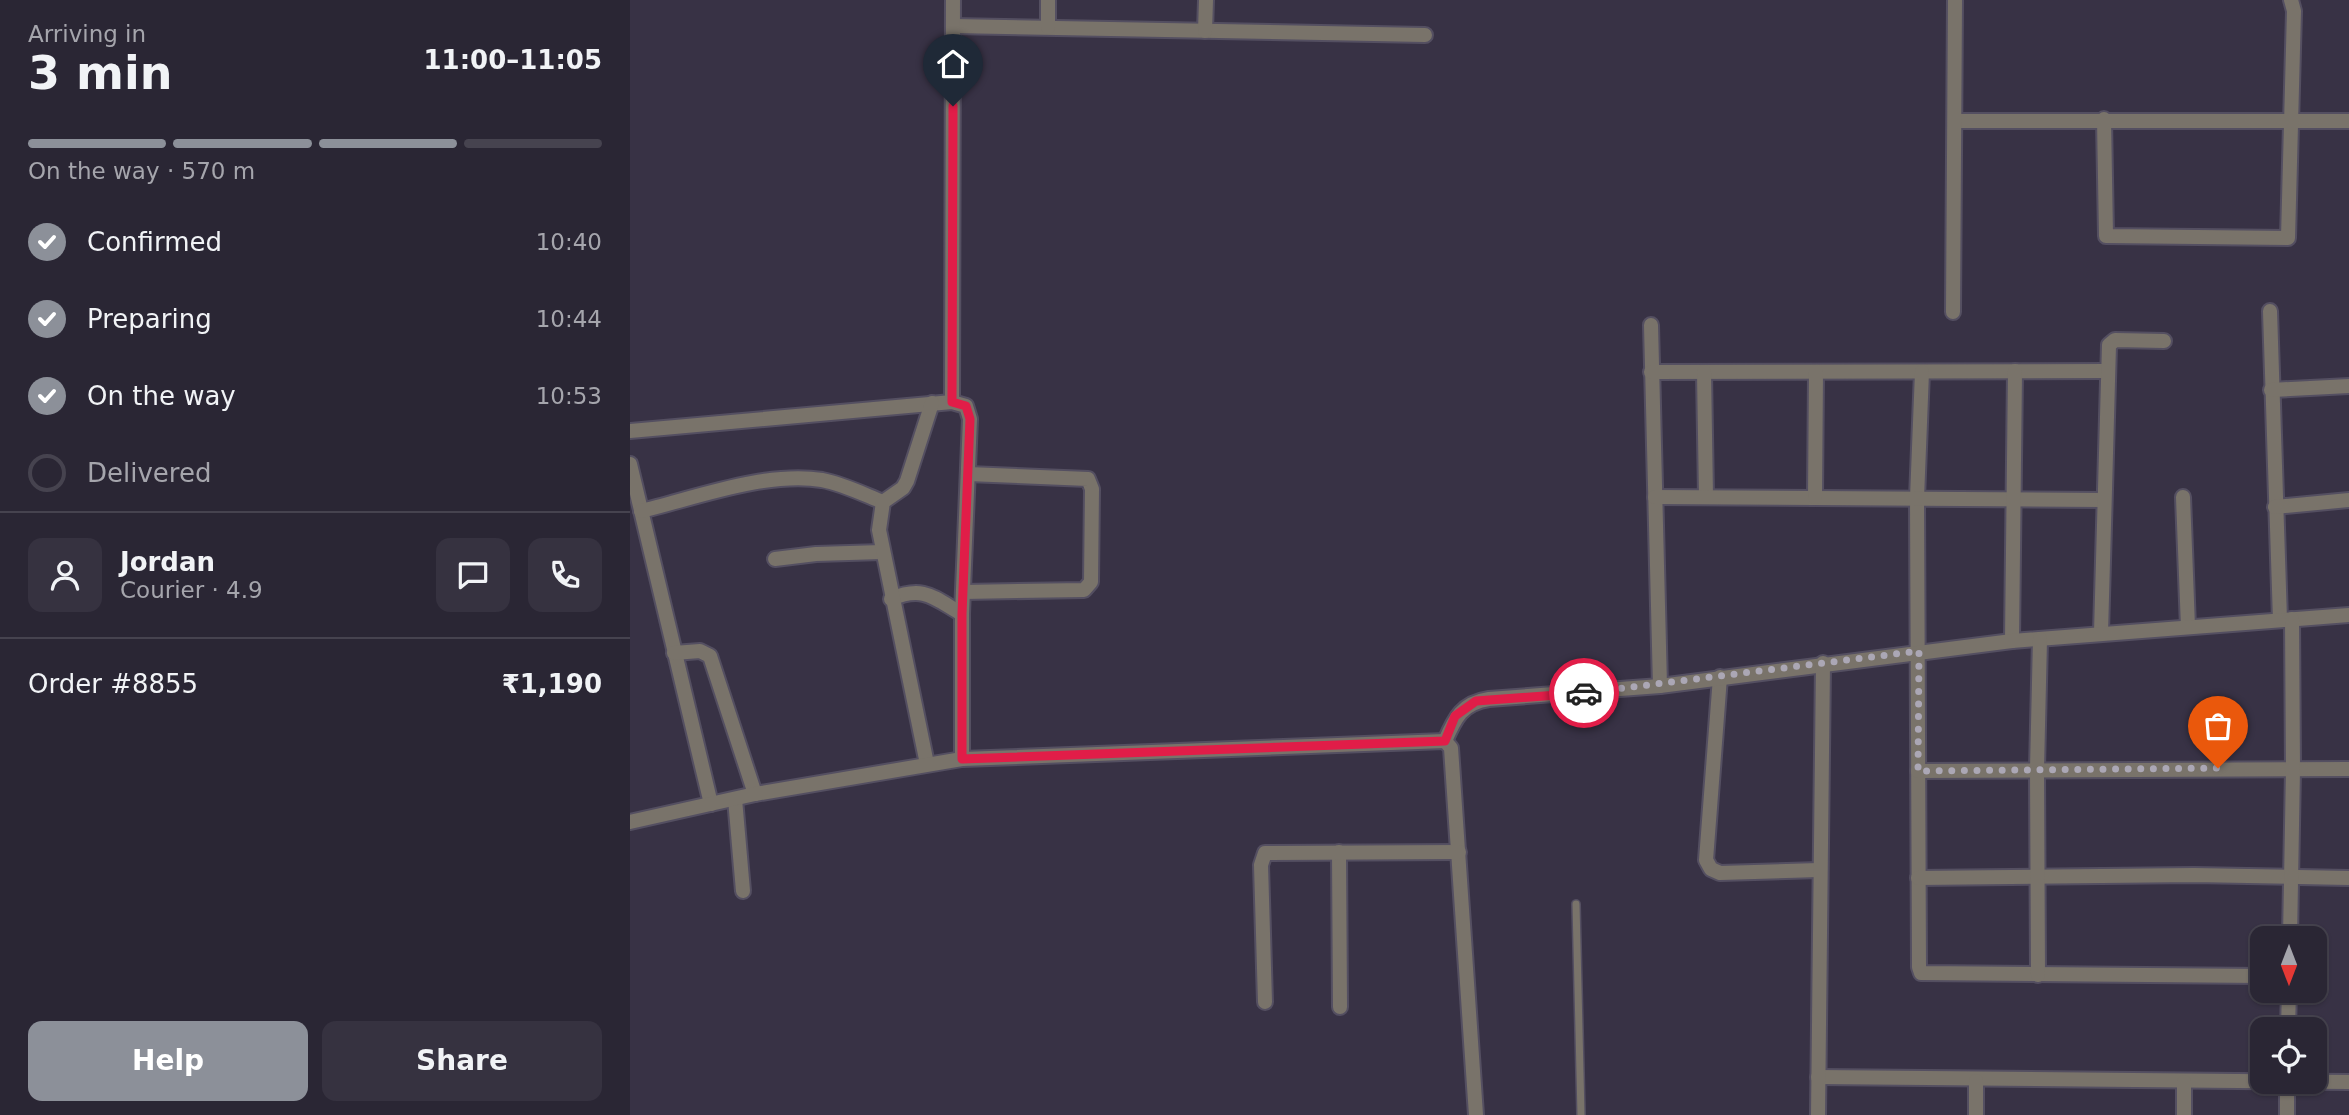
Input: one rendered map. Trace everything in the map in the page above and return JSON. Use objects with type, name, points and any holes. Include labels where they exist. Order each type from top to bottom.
[{"type":"street","points":[[952,402],[953,0]]},
{"type":"street","points":[[1048,0],[1048,27]]},
{"type":"street","points":[[1205,31],[1206,0]]},
{"type":"street","points":[[1953,312],[1955,0]]},
{"type":"street","points":[[2104,119],[2106,236],[2282,240],[2290,232],[2294,11],[2291,0]]},
{"type":"street","points":[[953,26],[1425,35]]},
{"type":"street","points":[[1956,121],[2349,121]]},
{"type":"street","points":[[2270,311],[2275,506],[2286,620],[2293,769],[2290,926]]},
{"type":"street","points":[[1651,325],[1660,686]]},
{"type":"street","points":[[2101,633],[2103,500],[2111,341],[2164,341]]},
{"type":"street","points":[[2012,641],[2015,371]]},
{"type":"street","points":[[1651,372],[2108,371]]},
{"type":"street","points":[[1704,372],[1706,497]]},
{"type":"street","points":[[1815,372],[1815,497]]},
{"type":"street","points":[[1922,372],[1917,498],[1918,878],[1921,973],[2250,976]]},
{"type":"street","points":[[2271,390],[2349,386]]},
{"type":"street","points":[[630,431],[932,403],[952,402],[966,406],[969,413],[962,614],[962,759]]},
{"type":"street","points":[[927,764],[882,552],[880,510],[883,502],[903,488],[907,481],[932,403]]},
{"type":"street","points":[[630,464],[711,804]]},
{"type":"street","points":[[963,592],[1084,590],[1091,582],[1092,489],[1088,479],[968,474]]},
{"type":"street","points":[[640,511],[756,484],[791,479],[834,483],[883,502]]},
{"type":"street","points":[[2183,496],[2188,627]]},
{"type":"street","points":[[1655,497],[2013,497],[2103,500]]},
{"type":"street","points":[[2275,506],[2349,500]]},
{"type":"street","points":[[775,559],[816,554],[882,552]]},
{"type":"street","points":[[891,598],[906,592],[921,591],[962,614]]},
{"type":"street","points":[[1445,741],[1455,716],[1476,701],[1660,686],[1823,663],[2012,641],[2349,614]]},
{"type":"street","points":[[2038,975],[2036,876],[2040,639]]},
{"type":"street","points":[[674,653],[700,651],[710,656],[755,794]]},
{"type":"street","points":[[1818,1115],[1823,663]]},
{"type":"street","points":[[1720,677],[1706,860],[1711,869],[1720,873],[1819,870]]},
{"type":"street","points":[[630,822],[755,794],[962,759],[1445,741]]},
{"type":"street","points":[[1445,741],[1451,748],[1476,1115]]},
{"type":"street","points":[[1918,771],[2349,769]]},
{"type":"street","points":[[735,799],[743,891]]},
{"type":"street","points":[[1339,852],[1340,1007]]},
{"type":"street","points":[[1265,1002],[1262,857],[1265,853],[1458,852]]},
{"type":"street","points":[[1918,878],[2349,878]]},
{"type":"street","points":[[1818,1077],[1976,1081],[2250,1082]]},
{"type":"street","points":[[1976,1081],[1976,1115]]},
{"type":"street","points":[[2184,1082],[2184,1115]]},
{"type":"street","points":[[2327,1082],[2349,1082]]},
{"type":"street","points":[[2287,1094],[2287,1115]]},
{"type":"lane","points":[[1576,904],[1581,1115]]},
{"type":"way so far","points":[[1584,693],[1660,686],[1919,651],[1918,771],[2218,768]]},
{"type":"route","points":[[953,106],[952,402],[960,402],[966,406],[970,419],[962,614],[962,759],[1003,755],[1445,741],[1455,716],[1476,701],[1584,693]]}]
